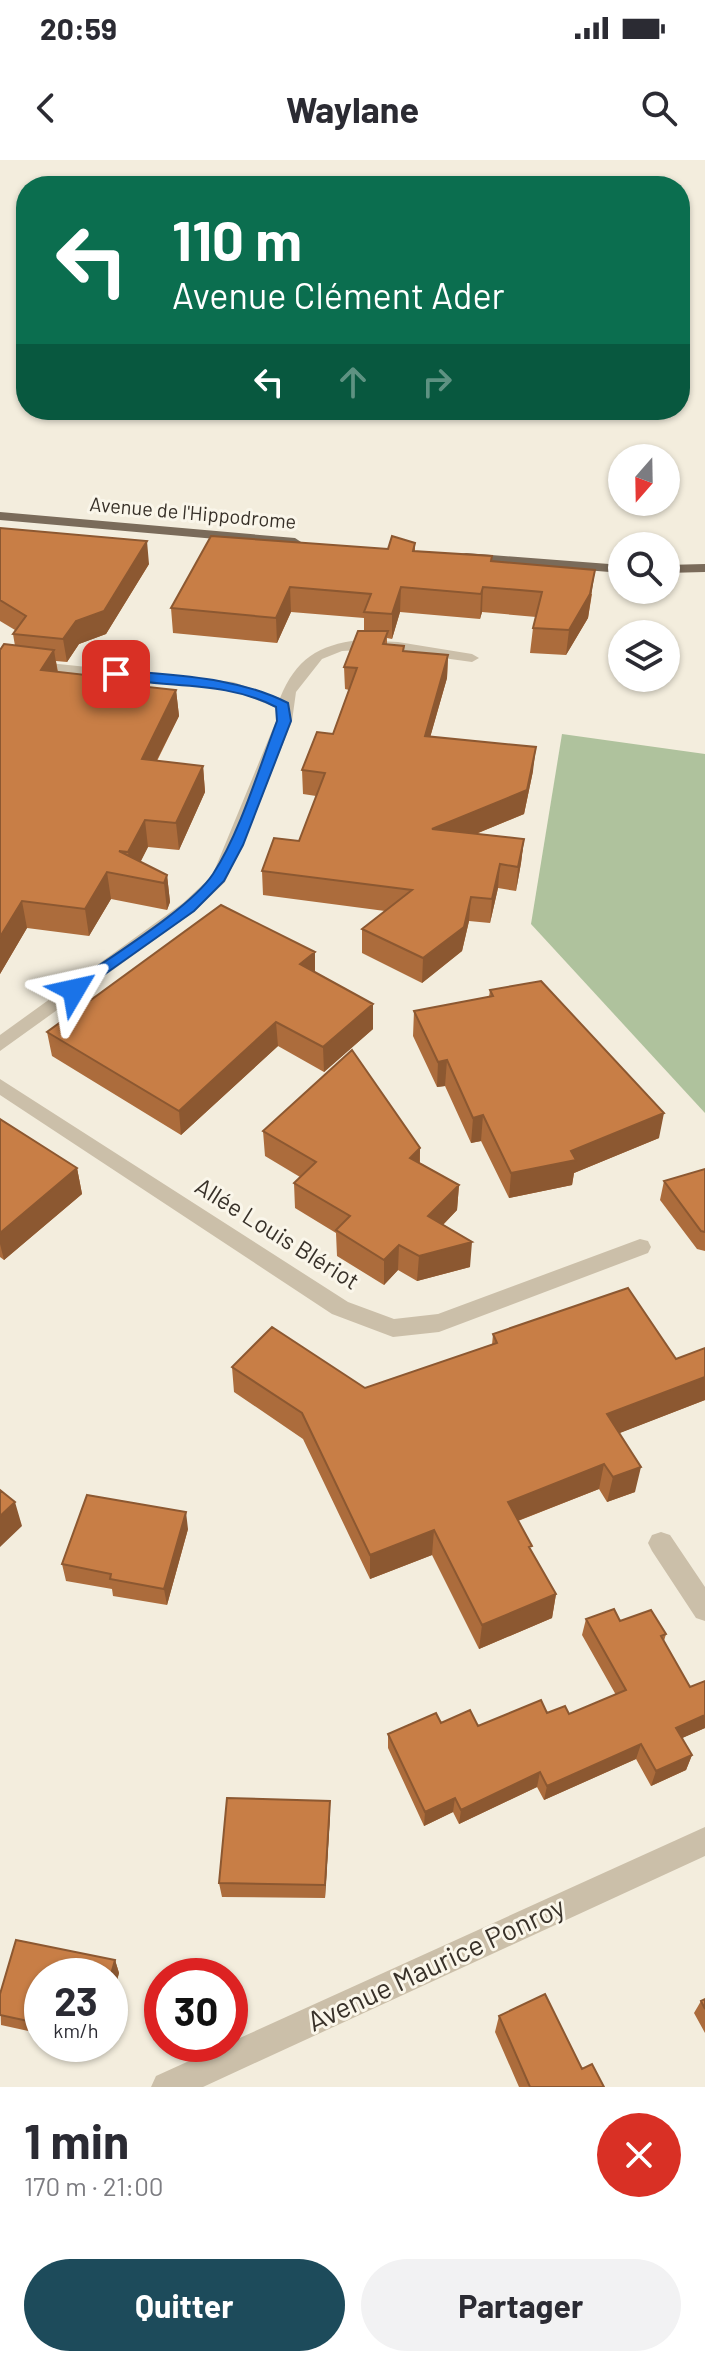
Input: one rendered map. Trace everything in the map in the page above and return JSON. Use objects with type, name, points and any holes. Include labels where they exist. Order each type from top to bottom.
[{"type":"main road","name":"Avenue de l'Hippodrome","points":[[0,516],[309,544]]},
{"type":"main road","points":[[448,556],[608,568]]},
{"type":"main road","points":[[680,569],[705,568]]},
{"type":"street","points":[[0,1044],[189,907],[219,878],[284,721],[283,705],[292,686],[324,651],[352,645],[379,646],[472,658]]},
{"type":"street","points":[[0,662],[233,686],[261,694],[283,705]]},
{"type":"street","name":"Allée Louis Blériot","points":[[0,1086],[340,1308],[393,1328],[439,1323],[640,1247]]},
{"type":"street","points":[[661,1543],[705,1609]]},
{"type":"street","name":"Avenue Maurice Ponroy","points":[[167,2087],[705,1841]]},
{"type":"green space","points":[[562,734],[705,754],[705,1113],[531,924]]},
{"type":"building","points":[[0,528],[147,541],[104,611],[76,621],[63,639],[13,634],[26,616],[0,600]]},
{"type":"building","points":[[211,536],[388,549],[392,536],[415,543],[413,551],[492,556],[491,561],[595,570],[590,594],[569,630],[533,628],[542,592],[483,587],[481,594],[401,587],[392,614],[364,612],[371,594],[290,587],[276,618],[171,608]]},
{"type":"building","points":[[358,631],[388,631],[383,644],[404,646],[403,651],[448,655],[425,736],[536,747],[527,790],[432,829],[524,839],[518,867],[500,864],[492,899],[471,897],[464,927],[423,958],[362,929],[412,890],[262,871],[274,838],[299,841],[325,773],[302,770],[317,732],[333,734],[357,668],[344,667]]},
{"type":"building","points":[[4,644],[54,650],[41,670],[113,678],[111,683],[176,690],[142,759],[203,766],[176,823],[145,820],[128,852],[119,851],[167,875],[164,883],[107,872],[85,909],[22,901],[0,937],[0,650]]},
{"type":"building","points":[[221,905],[315,952],[300,964],[373,1004],[323,1047],[276,1022],[179,1111],[47,1032]]},
{"type":"building","points":[[541,981],[664,1113],[571,1151],[576,1160],[511,1173],[483,1115],[473,1118],[447,1060],[438,1062],[414,1011],[493,996],[490,990]]},
{"type":"building","points":[[352,1050],[420,1148],[410,1158],[459,1185],[428,1216],[472,1242],[419,1256],[399,1245],[384,1260],[336,1230],[350,1216],[294,1183],[316,1162],[263,1131]]},
{"type":"building","points":[[0,1119],[77,1168],[0,1233]]},
{"type":"building","points":[[705,1169],[705,1232],[701,1231],[664,1181]]},
{"type":"building","points":[[628,1288],[676,1359],[705,1348],[705,1377],[607,1414],[641,1467],[613,1477],[604,1464],[508,1502],[556,1594],[482,1625],[434,1530],[370,1555],[302,1413],[232,1367],[272,1327],[365,1388],[497,1343],[493,1334]]},
{"type":"building","points":[[0,1490],[15,1502],[0,1516]]},
{"type":"building","points":[[87,1495],[186,1512],[164,1589],[110,1579],[111,1574],[62,1564]]},
{"type":"building","points":[[614,1609],[620,1621],[651,1610],[666,1634],[661,1636],[690,1687],[705,1681],[705,1715],[676,1728],[692,1755],[656,1771],[641,1744],[547,1786],[540,1772],[461,1810],[455,1798],[425,1812],[388,1734],[436,1713],[441,1723],[470,1710],[478,1726],[541,1700],[547,1713],[565,1706],[569,1714],[626,1690],[586,1619]]},
{"type":"building","points":[[227,1798],[330,1801],[325,1885],[219,1883]]},
{"type":"building","points":[[16,1940],[105,1958],[24,1958],[24,2020],[0,2015],[0,1994]]},
{"type":"building","points":[[545,1994],[582,2069],[592,2064],[604,2087],[530,2087],[499,2016]]},
{"type":"route","points":[[74,990],[189,907],[219,878],[284,721],[283,705],[261,694],[233,686],[116,674]]}]
